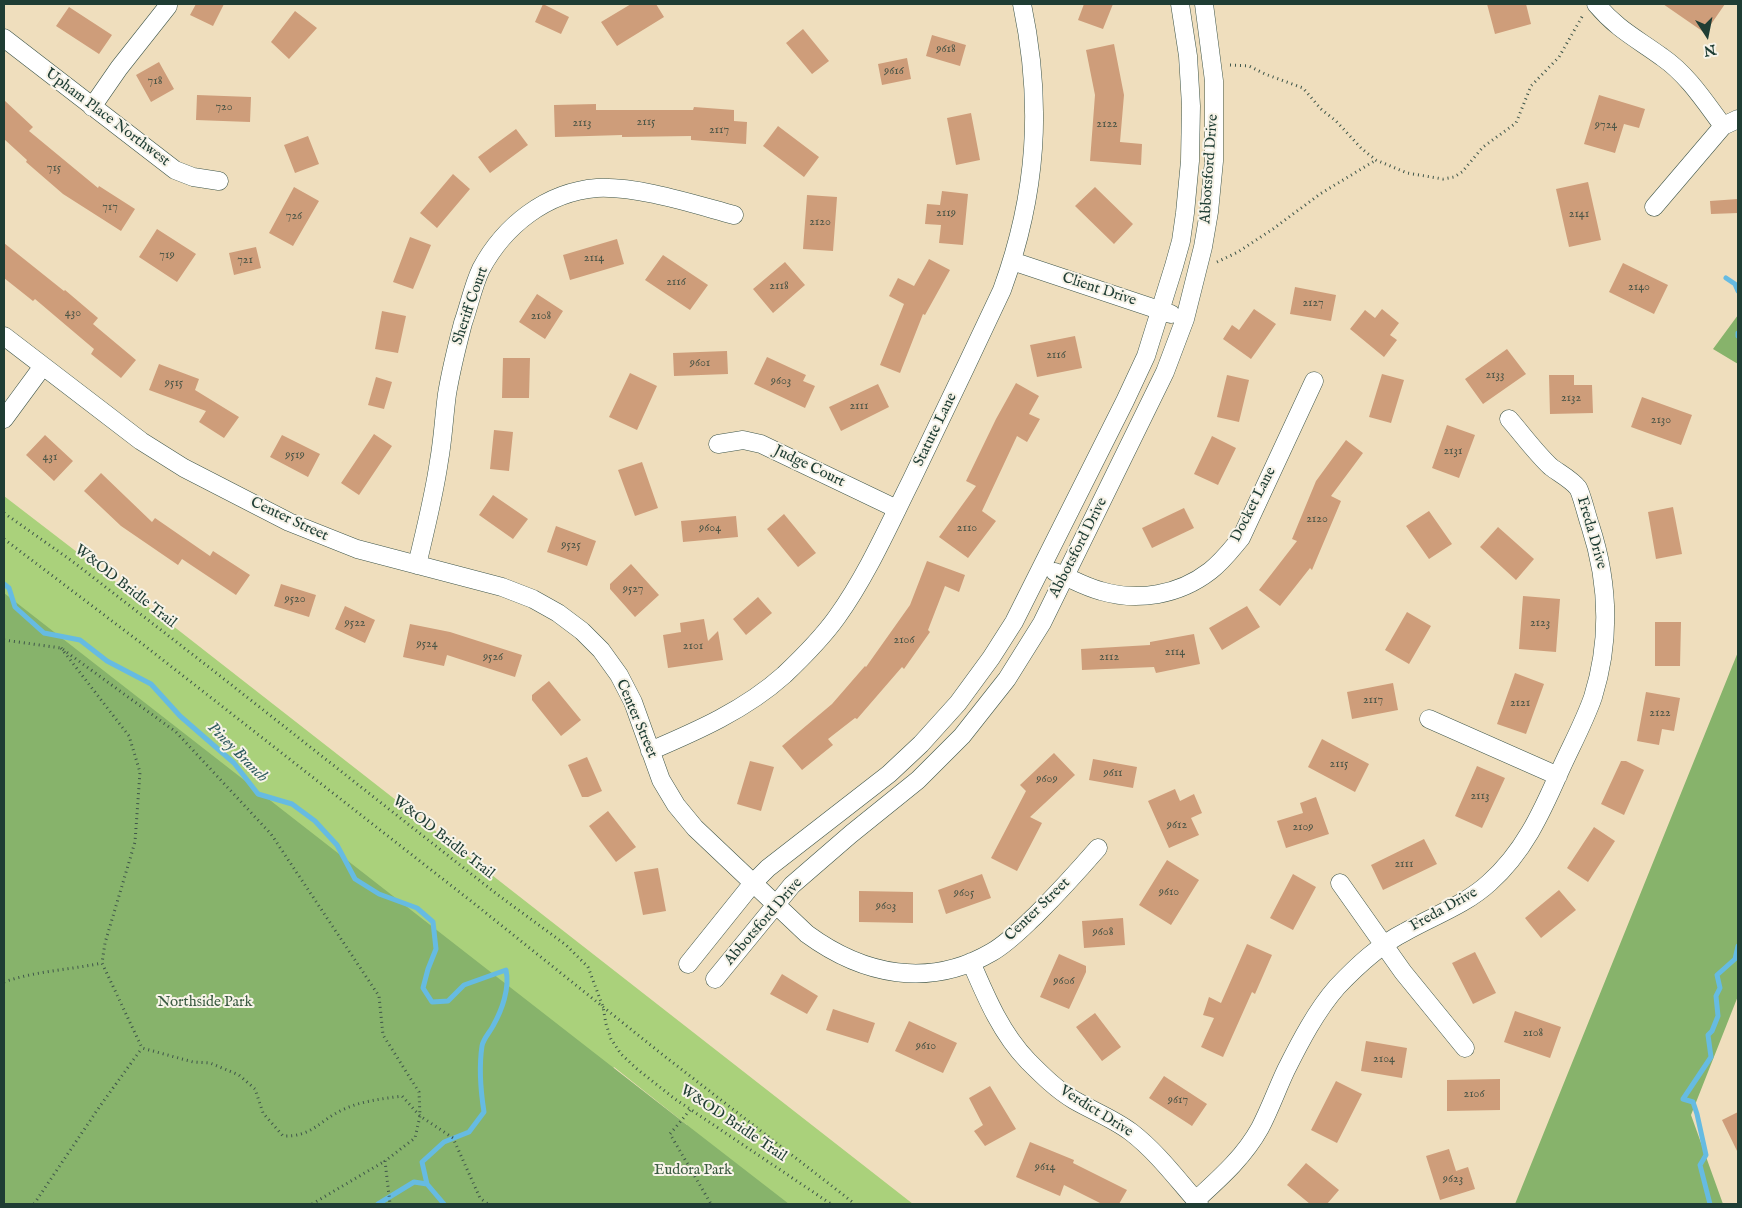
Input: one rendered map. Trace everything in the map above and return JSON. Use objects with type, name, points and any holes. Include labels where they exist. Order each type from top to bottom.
[{"type":"street","name":"Statute Lane","points":[[650,751],[719,720],[754,699],[783,676],[811,649],[837,618],[859,584],[897,509],[998,299],[1012,261],[1024,217],[1035,129],[1034,82],[1028,31],[1022,4]]},
{"type":"street","name":"Abbotsford Drive","points":[[688,964],[753,882],[785,854],[890,774],[921,744],[958,703],[992,658],[1044,566],[1146,356],[1180,241],[1190,161],[1191,106],[1188,56],[1180,4]]},
{"type":"street","name":"Abbotsford Drive","points":[[714,979],[792,886],[851,834],[918,780],[962,736],[1007,679],[1042,623],[1165,372],[1185,318],[1203,247],[1209,212],[1214,161],[1214,81],[1204,4]]},
{"type":"street","points":[[92,107],[119,68],[168,6]]},
{"type":"street","points":[[1590,9],[1663,57],[1731,123],[1654,207]]},
{"type":"street","name":"Upham Place Northwest","points":[[4,38],[175,170],[193,177],[219,181]]},
{"type":"street","name":"Sheriff Court","points":[[417,565],[439,462],[447,392],[457,344],[480,271],[492,249],[507,232],[523,217],[545,203],[569,194],[595,188],[622,188],[734,215]]},
{"type":"street","name":"Client Drive","points":[[1012,261],[1185,318]]},
{"type":"street","name":"Center Street","points":[[4,336],[141,441],[184,468],[289,522],[357,549],[502,587],[533,599],[558,613],[582,631],[601,650],[619,675],[633,702],[662,780],[676,805],[695,828],[807,934],[827,948],[865,966],[892,972],[919,973],[946,970],[971,962],[992,952],[1013,937],[1063,888],[1098,848]]},
{"type":"street","points":[[4,419],[43,366]]},
{"type":"street","name":"Docket Lane","points":[[1044,566],[1100,591],[1124,596],[1146,596],[1177,589],[1210,571],[1225,558],[1241,538],[1314,381]]},
{"type":"street","name":"Freda Drive","points":[[1197,1202],[1228,1171],[1261,1127],[1286,1070],[1317,1013],[1336,989],[1357,967],[1383,946],[1402,933],[1461,903],[1487,886],[1505,869],[1528,837],[1542,811],[1592,700],[1601,667],[1606,633],[1606,598],[1602,567],[1596,542],[1578,488],[1536,451],[1509,419]]},
{"type":"street","name":"Judge Court","points":[[718,444],[743,440],[761,444],[897,509]]},
{"type":"street","points":[[1428,719],[1558,776]]},
{"type":"street","points":[[1340,883],[1383,946],[1465,1048]]},
{"type":"street","name":"Verdict Drive","points":[[971,962],[1002,1027],[1027,1060],[1050,1083],[1073,1099],[1130,1132],[1155,1152],[1197,1202]]},
{"type":"path","points":[[1230,65],[1249,66],[1303,88],[1321,109],[1376,160],[1407,173],[1443,179],[1458,175],[1483,147],[1516,123],[1531,86],[1559,57],[1590,9]]},
{"type":"path","points":[[1217,262],[1238,252],[1320,194],[1376,160]]},
{"type":"path","name":"W&OD Bridle Trail","points":[[4,513],[72,560],[498,896],[566,945],[588,967],[603,1007],[611,1039],[621,1054],[637,1069],[690,1110],[831,1204]]},
{"type":"path","points":[[4,539],[168,664],[855,1204]]},
{"type":"path","points":[[4,640],[61,648],[176,732],[271,834],[379,996],[383,1035],[419,1092],[420,1116],[415,1138],[385,1162],[312,1204]]},
{"type":"path","points":[[61,648],[129,736],[140,772],[135,842],[105,943],[102,963],[142,1048],[193,1062],[210,1062],[239,1075],[255,1089],[263,1113],[284,1136],[305,1134],[341,1110],[366,1101],[402,1096],[420,1116],[454,1138],[480,1198],[488,1204]]},
{"type":"path","points":[[4,982],[44,972],[102,963]]},
{"type":"path","points":[[34,1204],[100,1106],[142,1048]]},
{"type":"path","points":[[690,1110],[670,1134],[711,1204]]},
{"type":"path","points":[[385,1162],[390,1204]]},
{"type":"green space","points":[[1738,315],[1738,364],[1713,349]]},
{"type":"green space","name":"Northside Park","points":[[4,496],[913,1204],[630,1204],[687,1125],[614,1067],[573,1125],[4,1204]]},
{"type":"green space","name":"Northside Park","points":[[4,593],[687,1125],[789,1204],[4,1204]]},
{"type":"green space","points":[[1738,652],[1738,996],[1691,1115],[1723,1204],[1515,1204]]},
{"type":"building","points":[[196,4],[224,4],[213,26],[190,15]]},
{"type":"building","points":[[543,4],[569,17],[561,34],[535,22]]},
{"type":"building","points":[[631,4],[656,4],[664,17],[617,46],[601,22]]},
{"type":"building","points":[[1084,4],[1113,4],[1103,29],[1078,20]]},
{"type":"building","points":[[1487,4],[1526,4],[1531,24],[1495,34]]},
{"type":"building","points":[[1663,4],[1725,4],[1705,33]]},
{"type":"building","points":[[69,7],[112,35],[99,54],[56,26]]},
{"type":"building","points":[[295,11],[317,28],[289,59],[271,42]]},
{"type":"building","points":[[803,29],[829,61],[812,74],[786,43]]},
{"type":"building","points":[[932,35],[966,45],[960,66],[926,56]]},
{"type":"building","points":[[1114,44],[1124,95],[1120,142],[1142,144],[1141,165],[1090,161],[1095,95],[1086,50]]},
{"type":"building","points":[[907,58],[911,79],[882,85],[878,64]]},
{"type":"building","points":[[159,62],[174,89],[151,102],[136,75]]},
{"type":"building","points":[[197,95],[251,97],[250,122],[196,120]]},
{"type":"building","points":[[1599,95],[1645,109],[1639,128],[1624,124],[1615,153],[1584,144]]},
{"type":"building","points":[[4,100],[33,127],[29,131],[98,188],[99,186],[135,209],[121,231],[63,194],[26,162],[27,160],[4,139]]},
{"type":"building","points":[[596,104],[596,110],[693,110],[694,107],[734,110],[734,121],[747,122],[746,144],[691,140],[691,136],[622,137],[622,135],[555,137],[554,105]]},
{"type":"building","points":[[971,113],[980,160],[956,165],[947,118]]},
{"type":"building","points":[[778,126],[819,157],[804,177],[763,146]]},
{"type":"building","points":[[516,129],[528,145],[490,173],[478,157]]},
{"type":"building","points":[[308,136],[319,164],[295,173],[284,145]]},
{"type":"building","points":[[453,174],[470,189],[437,228],[420,213]]},
{"type":"building","points":[[1588,182],[1601,240],[1569,247],[1556,189]]},
{"type":"building","points":[[294,187],[319,201],[293,246],[269,233]]},
{"type":"building","points":[[1095,187],[1133,224],[1114,244],[1075,206]]},
{"type":"building","points":[[942,191],[968,194],[963,245],[939,243],[941,225],[925,224],[927,204],[940,205]]},
{"type":"building","points":[[807,195],[837,197],[833,251],[803,249]]},
{"type":"building","points":[[1738,199],[1738,213],[1711,214],[1710,201]]},
{"type":"building","points":[[157,229],[196,254],[177,282],[139,257]]},
{"type":"building","points":[[410,237],[431,245],[413,289],[393,282]]},
{"type":"building","points":[[617,239],[624,264],[570,280],[563,255]]},
{"type":"building","points":[[4,243],[98,318],[93,324],[136,360],[121,378],[91,354],[94,349],[35,299],[33,301],[4,278]]},
{"type":"building","points":[[256,247],[261,268],[234,275],[229,253]]},
{"type":"building","points":[[663,255],[708,285],[690,310],[645,280]]},
{"type":"building","points":[[929,259],[950,270],[925,315],[923,314],[900,373],[880,365],[904,304],[889,296],[898,278],[914,286]]},
{"type":"building","points":[[785,262],[805,285],[773,313],[753,289]]},
{"type":"building","points":[[1623,263],[1668,285],[1654,314],[1609,292]]},
{"type":"building","points":[[1295,287],[1336,295],[1331,321],[1290,314]]},
{"type":"building","points":[[537,294],[563,311],[545,339],[519,322]]},
{"type":"building","points":[[1254,309],[1276,324],[1251,359],[1223,339],[1232,325],[1239,330]]},
{"type":"building","points":[[1382,309],[1399,323],[1390,335],[1397,340],[1384,357],[1350,329],[1365,310],[1375,318]]},
{"type":"building","points":[[382,311],[406,316],[398,353],[375,349]]},
{"type":"building","points":[[1075,336],[1082,368],[1037,377],[1030,345]]},
{"type":"building","points":[[1507,349],[1526,374],[1483,404],[1465,379]]},
{"type":"building","points":[[727,351],[728,374],[674,376],[673,353]]},
{"type":"building","points":[[767,357],[806,375],[803,381],[815,386],[805,408],[754,384]]},
{"type":"building","points":[[503,358],[530,358],[529,398],[502,398]]},
{"type":"building","points":[[159,364],[199,379],[195,390],[239,417],[224,438],[199,422],[206,411],[149,390]]},
{"type":"building","points":[[630,373],[657,386],[637,430],[609,417]]},
{"type":"building","points":[[1382,374],[1404,380],[1391,423],[1369,417]]},
{"type":"building","points":[[1227,375],[1249,380],[1239,422],[1217,417]]},
{"type":"building","points":[[1549,375],[1574,375],[1574,385],[1592,385],[1593,413],[1550,414]]},
{"type":"building","points":[[376,377],[392,382],[384,409],[368,405]]},
{"type":"building","points":[[1016,383],[1039,396],[1029,414],[1040,419],[1027,442],[1017,436],[982,511],[996,521],[968,558],[939,537],[976,486],[966,481]]},
{"type":"building","points":[[878,384],[889,407],[841,431],[829,407]]},
{"type":"building","points":[[1642,397],[1692,415],[1681,445],[1631,427]]},
{"type":"building","points":[[1447,425],[1475,435],[1459,478],[1432,468]]},
{"type":"building","points":[[494,430],[513,432],[509,471],[490,469]]},
{"type":"building","points":[[374,434],[392,446],[359,495],[341,483]]},
{"type":"building","points":[[45,435],[73,461],[54,481],[26,455]]},
{"type":"building","points":[[282,435],[320,454],[308,477],[270,457]]},
{"type":"building","points":[[1212,436],[1236,448],[1218,485],[1194,474]]},
{"type":"building","points":[[1346,440],[1363,453],[1331,496],[1341,501],[1312,570],[1310,568],[1280,606],[1259,590],[1297,541],[1292,539],[1316,481]]},
{"type":"building","points":[[642,462],[658,508],[635,516],[618,470]]},
{"type":"building","points":[[101,473],[152,522],[155,518],[210,556],[213,551],[250,575],[236,595],[182,559],[178,565],[121,526],[84,491]]},
{"type":"building","points":[[493,495],[528,519],[513,539],[479,515]]},
{"type":"building","points":[[1673,507],[1682,554],[1656,559],[1648,512]]},
{"type":"building","points":[[1184,508],[1194,528],[1152,548],[1142,528]]},
{"type":"building","points":[[1429,511],[1452,544],[1429,559],[1406,526]]},
{"type":"building","points":[[784,514],[816,553],[798,567],[767,529]]},
{"type":"building","points":[[736,516],[738,537],[683,542],[681,521]]},
{"type":"building","points":[[556,526],[596,541],[587,566],[547,552]]},
{"type":"building","points":[[1498,527],[1534,559],[1516,580],[1480,547]]},
{"type":"building","points":[[927,561],[965,575],[959,592],[945,586],[928,630],[930,632],[904,669],[902,667],[857,719],[855,718],[828,739],[833,745],[802,770],[782,746],[832,704],[866,667],[910,605]]},
{"type":"building","points":[[631,564],[659,595],[635,617],[610,589],[610,584]]},
{"type":"building","points":[[281,584],[316,595],[309,617],[274,606]]},
{"type":"building","points":[[1523,596],[1560,599],[1556,652],[1519,649]]},
{"type":"building","points":[[758,597],[772,613],[746,635],[733,619]]},
{"type":"building","points":[[345,606],[375,620],[365,643],[335,629]]},
{"type":"building","points":[[1247,606],[1260,627],[1222,650],[1209,628]]},
{"type":"building","points":[[1407,612],[1431,626],[1409,664],[1385,650]]},
{"type":"building","points":[[704,619],[708,641],[718,631],[723,660],[668,668],[663,635],[681,632],[680,623]]},
{"type":"building","points":[[1655,622],[1681,622],[1680,666],[1655,666]]},
{"type":"building","points":[[410,624],[450,632],[522,655],[515,677],[447,655],[444,666],[403,657]]},
{"type":"building","points":[[1194,634],[1200,664],[1156,673],[1154,667],[1082,670],[1081,649],[1150,645],[1150,642]]},
{"type":"building","points":[[1515,673],[1544,684],[1526,734],[1497,724]]},
{"type":"building","points":[[549,681],[581,720],[561,736],[532,700],[532,695]]},
{"type":"building","points":[[1393,683],[1398,710],[1352,719],[1347,692]]},
{"type":"building","points":[[1646,692],[1680,698],[1674,731],[1662,729],[1659,745],[1637,741]]},
{"type":"building","points":[[1322,739],[1369,764],[1355,792],[1308,767]]},
{"type":"building","points":[[1054,753],[1075,775],[1030,817],[1042,823],[1017,871],[991,858],[1026,791],[1020,785]]},
{"type":"building","points":[[587,757],[602,791],[588,797],[582,797],[568,765]]},
{"type":"building","points":[[1093,759],[1137,767],[1133,788],[1089,780]]},
{"type":"building","points":[[750,761],[774,767],[761,811],[737,804]]},
{"type":"building","points":[[1621,761],[1626,761],[1644,770],[1624,815],[1601,804]]},
{"type":"building","points":[[1477,766],[1505,778],[1482,828],[1455,816]]},
{"type":"building","points":[[1175,789],[1180,801],[1194,794],[1202,813],[1191,818],[1199,835],[1169,848],[1148,801]]},
{"type":"building","points":[[1316,797],[1329,834],[1286,848],[1277,821],[1303,813],[1300,803]]},
{"type":"building","points":[[608,811],[636,847],[616,862],[589,826]]},
{"type":"building","points":[[1594,827],[1615,841],[1588,882],[1567,868]]},
{"type":"building","points":[[1424,839],[1437,864],[1383,890],[1371,865]]},
{"type":"building","points":[[1167,860],[1199,880],[1171,925],[1139,905]]},
{"type":"building","points":[[658,868],[666,911],[643,915],[634,872]]},
{"type":"building","points":[[982,874],[991,898],[946,914],[938,890]]},
{"type":"building","points":[[1293,874],[1316,887],[1293,930],[1270,918]]},
{"type":"building","points":[[1559,890],[1576,910],[1541,938],[1525,918]]},
{"type":"building","points":[[859,891],[913,892],[913,923],[859,922]]},
{"type":"building","points":[[1123,918],[1125,945],[1084,948],[1082,921]]},
{"type":"building","points":[[1247,944],[1272,955],[1255,994],[1252,992],[1223,1057],[1201,1047],[1214,1018],[1203,1015],[1209,997],[1221,1003]]},
{"type":"building","points":[[1475,952],[1496,993],[1473,1004],[1452,963]]},
{"type":"building","points":[[1059,954],[1086,966],[1086,972],[1069,1009],[1040,997]]},
{"type":"building","points":[[782,974],[818,996],[807,1014],[770,994]]},
{"type":"building","points":[[833,1009],[875,1023],[868,1043],[826,1030]]},
{"type":"building","points":[[1515,1011],[1561,1027],[1550,1058],[1504,1042]]},
{"type":"building","points":[[1095,1013],[1121,1047],[1102,1061],[1076,1027]]},
{"type":"building","points":[[909,1021],[957,1043],[943,1073],[895,1051]]},
{"type":"building","points":[[1366,1041],[1407,1048],[1402,1078],[1361,1071]]},
{"type":"building","points":[[1164,1076],[1207,1104],[1192,1126],[1149,1098]]},
{"type":"building","points":[[1500,1079],[1500,1110],[1447,1111],[1447,1080]]},
{"type":"building","points":[[1336,1081],[1362,1094],[1337,1143],[1311,1130]]},
{"type":"building","points":[[990,1086],[1016,1129],[985,1146],[974,1131],[983,1125],[969,1098]]},
{"type":"building","points":[[1738,1112],[1738,1153],[1722,1120]]},
{"type":"building","points":[[1030,1142],[1074,1160],[1073,1163],[1127,1190],[1119,1204],[1102,1204],[1064,1185],[1060,1196],[1016,1177]]},
{"type":"building","points":[[1449,1149],[1456,1171],[1468,1167],[1475,1189],[1440,1200],[1426,1156]]},
{"type":"building","points":[[1306,1163],[1339,1190],[1327,1204],[1310,1204],[1287,1185]]},
{"type":"waterway","points":[[1726,278],[1735,284],[1738,291]]},
{"type":"waterway","name":"Piney Branch","points":[[4,584],[9,588],[15,607],[44,633],[80,640],[107,661],[151,684],[180,716],[234,763],[258,794],[292,804],[315,821],[337,845],[355,879],[379,894],[417,908],[433,922],[436,949],[423,988],[432,1002],[448,1001],[464,985],[506,970],[507,984],[502,1006],[482,1046],[481,1079],[484,1112],[469,1132],[444,1142],[422,1162],[427,1184],[444,1204]]},
{"type":"waterway","points":[[1710,1204],[1700,1165],[1706,1155],[1697,1114],[1693,1102],[1683,1099],[1711,1057],[1708,1035],[1712,1031],[1718,1016],[1716,996],[1720,988],[1717,975],[1735,959],[1738,946]]},
{"type":"waterway","points":[[378,1204],[414,1182],[427,1184]]},
{"type":"park label","name":"Eudora Park","points":[[693,1171]]}]
